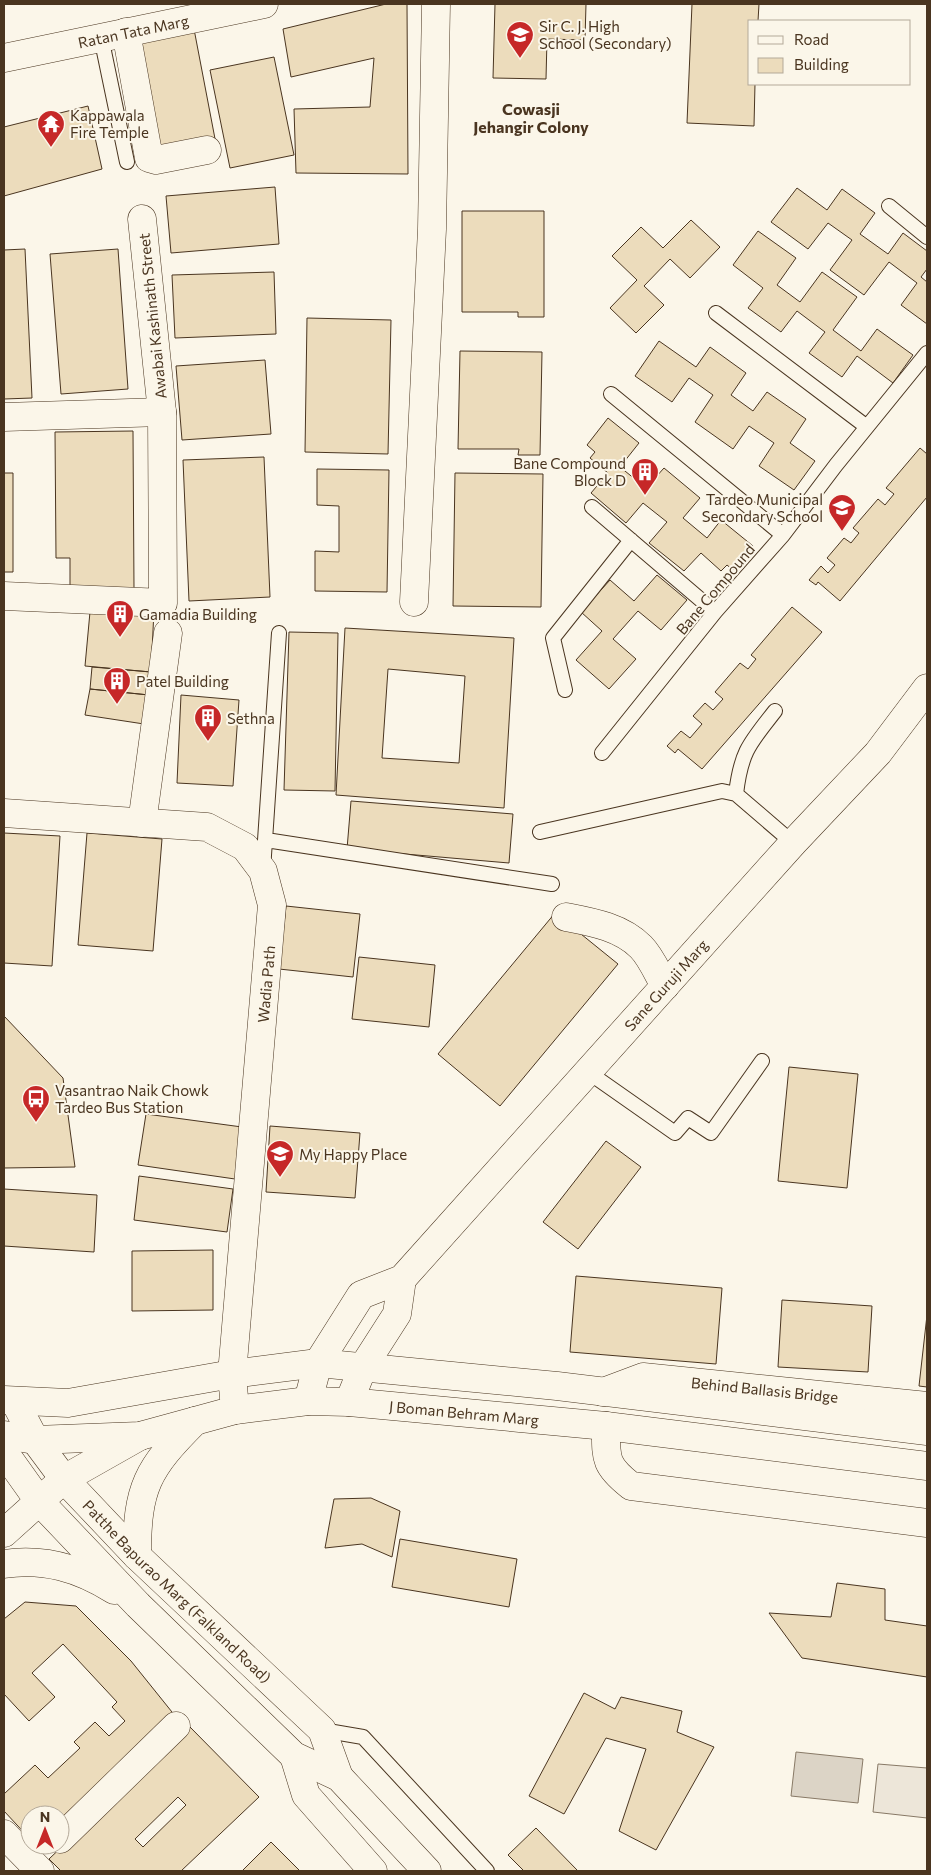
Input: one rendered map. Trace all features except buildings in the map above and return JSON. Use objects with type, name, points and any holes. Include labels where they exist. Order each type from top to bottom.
[{"type":"street","name":"Ratan Tata Marg","points":[[4,58],[264,4]]},
{"type":"street","points":[[414,602],[432,229],[436,4]]},
{"type":"street","points":[[114,35],[149,158],[156,160],[207,150]]},
{"type":"street","name":"Awabai Kashinath Street","points":[[4,596],[163,603],[162,412],[142,219]]},
{"type":"street","name":"Awabai Kashinath Street","points":[[4,417],[162,412]]},
{"type":"street","points":[[142,823],[168,633]]},
{"type":"street","name":"Sane Guruji Marg","points":[[308,1401],[318,1363],[361,1295],[402,1279],[793,843],[878,754],[927,688]]},
{"type":"street","name":"Wadia Path","points":[[4,813],[207,827],[245,847],[263,871],[272,905],[232,1374],[235,1410]]},
{"type":"street","points":[[566,917],[588,921],[621,932],[641,947],[665,986]]},
{"type":"street","points":[[349,1402],[363,1367],[397,1314],[402,1279]]},
{"type":"street","points":[[9,1401],[68,1403],[232,1374],[318,1363],[603,1392],[916,1430]]},
{"type":"street","name":"Behind Ballasis Bridge","points":[[603,1392],[643,1377],[927,1406]]},
{"type":"street","name":"Patthe Bapurao Marg (Falkland Road)","points":[[9,1401],[64,1479],[137,1556],[322,1730],[345,1784]]},
{"type":"street","name":"J Boman Behram Marg","points":[[4,1435],[35,1440],[140,1436],[235,1410],[308,1401],[349,1402],[606,1426],[915,1465]]},
{"type":"street","points":[[137,1556],[141,1496],[148,1478],[174,1442],[196,1420]]},
{"type":"street","points":[[606,1426],[606,1450],[612,1471],[631,1486],[927,1523]]},
{"type":"street","points":[[4,1533],[64,1479],[140,1436]]},
{"type":"street","points":[[4,1452],[39,1501],[138,1605],[294,1756],[345,1784],[427,1871]]},
{"type":"street","points":[[4,1564],[45,1562],[72,1569],[99,1580],[138,1605]]},
{"type":"street","points":[[70,1829],[176,1726]]},
{"type":"street","points":[[294,1756],[306,1796],[373,1871]]},
{"type":"street","points":[[4,1834],[37,1868],[47,1855]]},
{"type":"lane","points":[[114,35],[127,162]]},
{"type":"lane","points":[[889,206],[927,236]]},
{"type":"lane","points":[[716,313],[867,427]]},
{"type":"lane","name":"Bane Compound","points":[[602,753],[715,612],[783,535],[927,353]]},
{"type":"lane","points":[[611,394],[783,535]]},
{"type":"lane","points":[[592,508],[715,612]]},
{"type":"lane","points":[[565,690],[553,638],[631,540]]},
{"type":"lane","points":[[263,871],[278,633]]},
{"type":"lane","points":[[736,794],[738,773],[745,749],[775,711]]},
{"type":"lane","points":[[540,832],[722,791],[736,794],[793,843]]},
{"type":"lane","points":[[266,840],[552,884]]},
{"type":"lane","points":[[588,1072],[675,1133],[688,1118],[711,1133],[762,1061]]},
{"type":"lane","points":[[322,1730],[363,1737],[488,1871]]},
{"type":"shaded area","points":[[796,1752],[863,1759],[858,1803],[791,1796]]},
{"type":"shaded area","points":[[878,1764],[927,1768],[927,1818],[873,1812]]},
{"type":"place","name":"Sir C. J. High School (Secondary)","points":[[520,59]]},
{"type":"place","name":"Kappawala Fire Temple","points":[[51,148]]},
{"type":"place","name":"Bane Compound Block D","points":[[645,496]]},
{"type":"place","name":"Tardeo Municipal Secondary School","points":[[842,532]]},
{"type":"place","name":"Gamadia Building","points":[[120,638]]},
{"type":"place","name":"Patel Building","points":[[117,705]]},
{"type":"place","name":"Sethna","points":[[208,742]]},
{"type":"place","name":"Vasantrao Naik Chowk Tardeo Bus Station","points":[[36,1123]]},
{"type":"place","name":"My Happy Place","points":[[280,1178]]},
{"type":"district","name":"Cowasji Jehangir Colony","points":[[531,117]]}]
